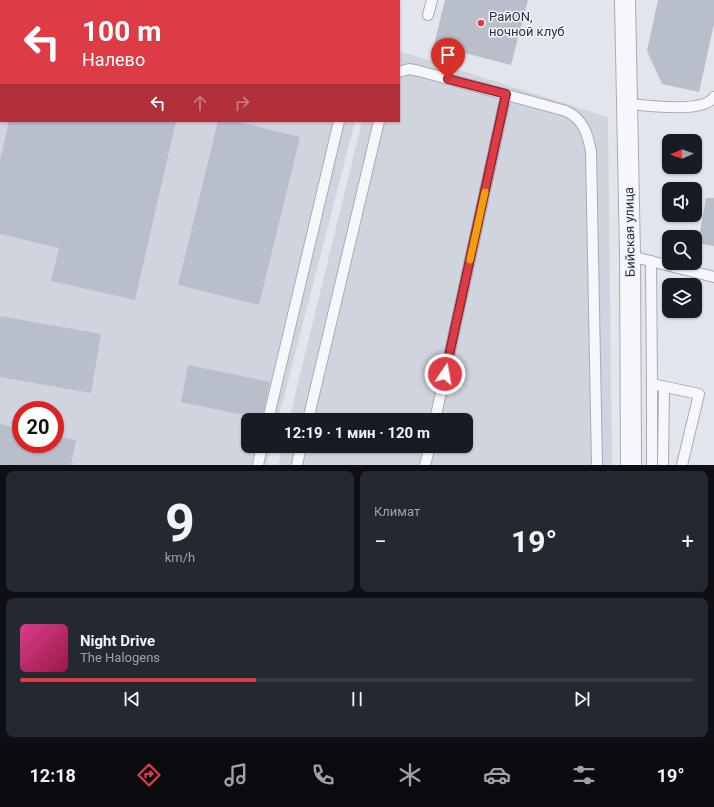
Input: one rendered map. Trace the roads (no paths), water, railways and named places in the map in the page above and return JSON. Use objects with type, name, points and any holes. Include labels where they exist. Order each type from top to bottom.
[{"type":"street","name":"Бийская улица","points":[[625,0],[630,256],[631,465]]},
{"type":"lane","points":[[428,15],[432,0]]},
{"type":"lane","points":[[400,72],[409,69],[419,71],[566,111],[576,116],[584,127],[589,140],[591,152],[597,465]]},
{"type":"lane","points":[[437,413],[506,94]]},
{"type":"lane","points":[[627,104],[694,108],[713,100]]},
{"type":"lane","points":[[270,413],[339,122]]},
{"type":"lane","points":[[310,413],[379,122]]},
{"type":"lane","points":[[630,256],[714,277]]},
{"type":"lane","points":[[651,261],[652,465]]},
{"type":"lane","points":[[652,384],[699,394],[682,465]]},
{"type":"lane","points":[[663,465],[664,387]]},
{"type":"lane","points":[[258,465],[261,453]]},
{"type":"lane","points":[[297,465],[300,453]]},
{"type":"lane","points":[[425,465],[428,453]]},
{"type":"place","name":"РайON, ночной клуб","points":[[481,23]]}]
